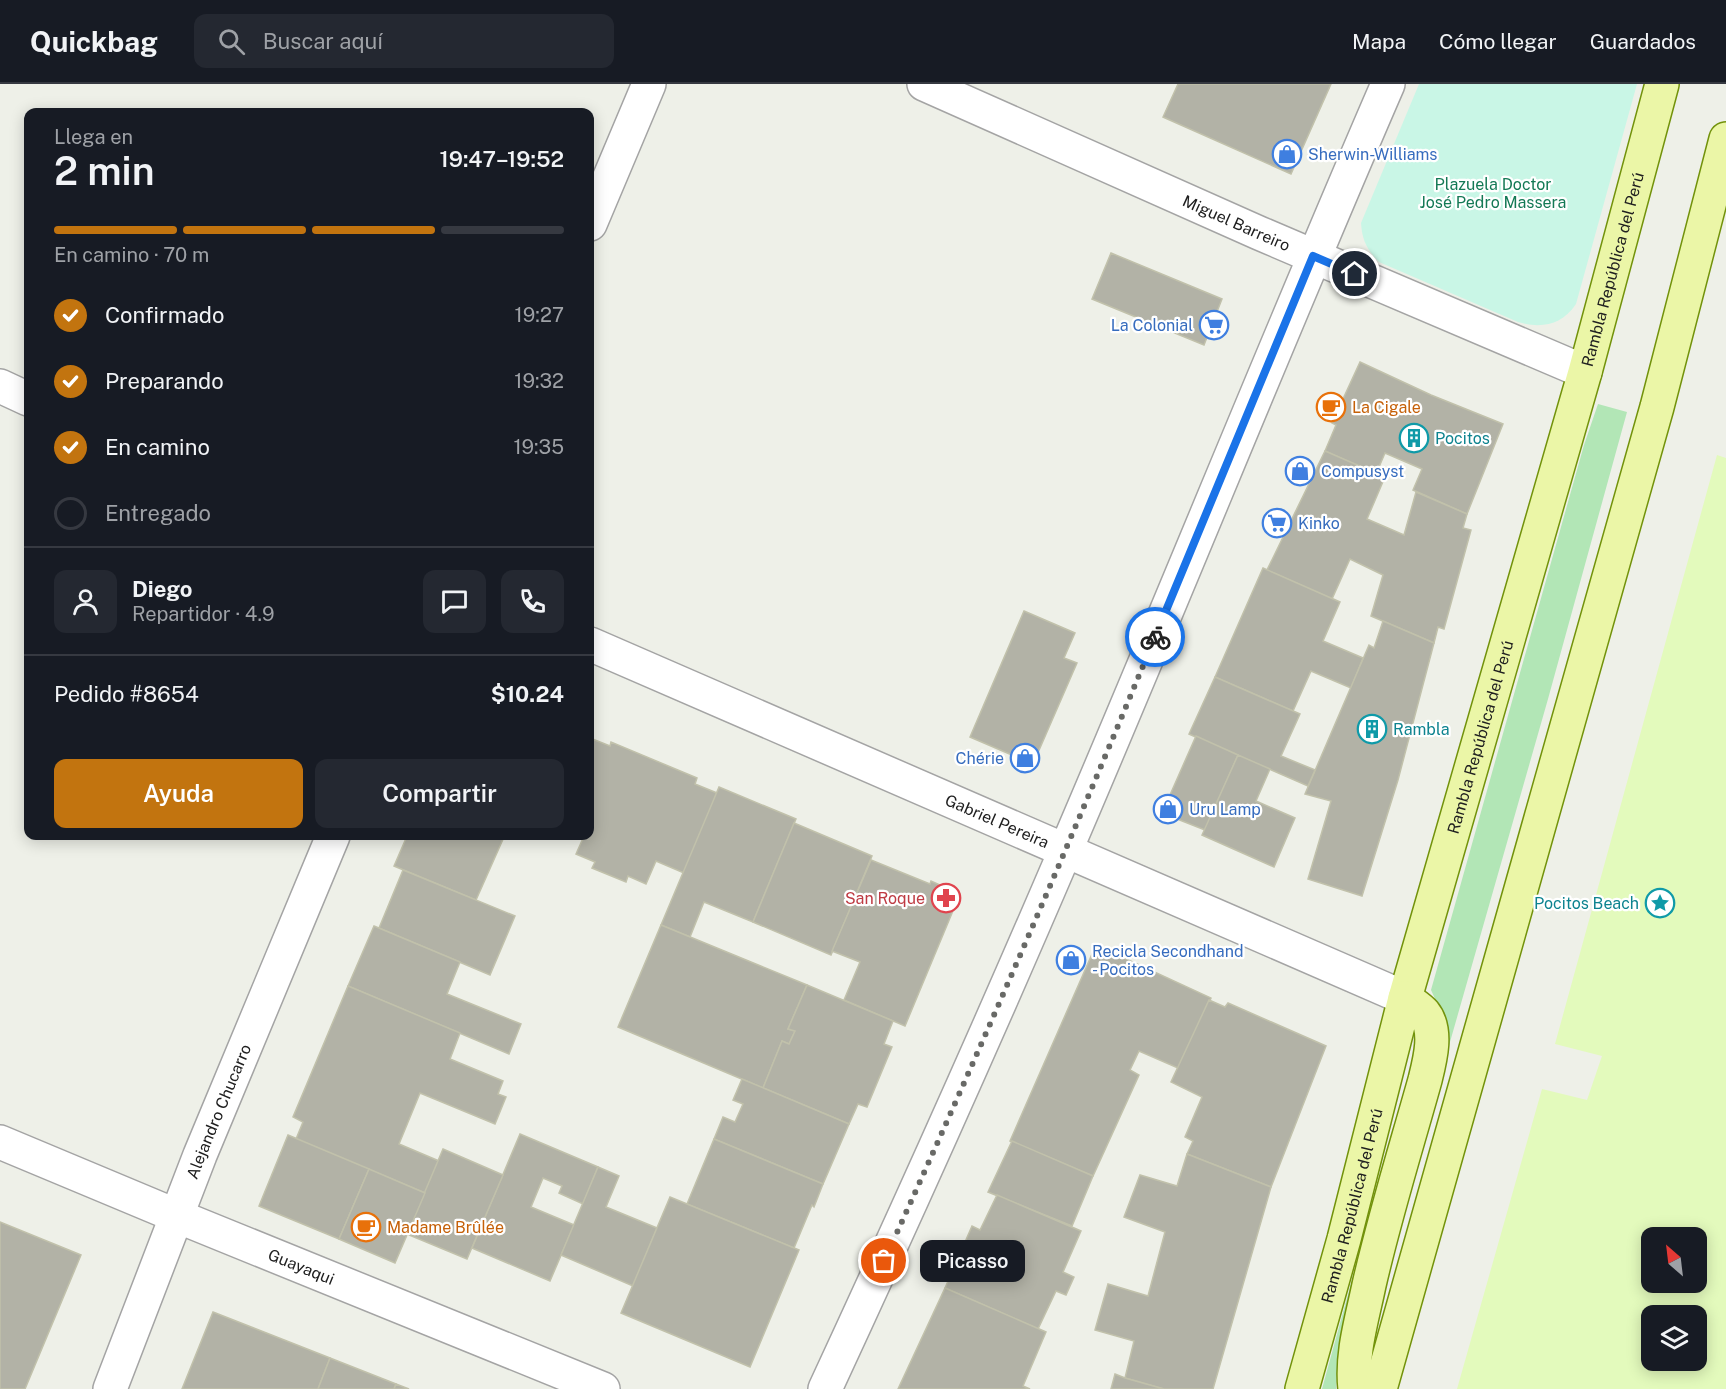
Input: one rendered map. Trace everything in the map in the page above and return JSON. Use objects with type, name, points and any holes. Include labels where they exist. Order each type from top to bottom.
[{"type":"main road","name":"Rambla República del Perú","points":[[1302,1389],[1344,1239],[1405,998],[1585,372],[1662,84]]},
{"type":"main road","points":[[1380,1389],[1654,418],[1726,138]]},
{"type":"main road","points":[[1355,1389],[1354,1376],[1360,1326],[1382,1228],[1430,1057],[1430,1023],[1423,1011],[1405,998]]},
{"type":"street","points":[[594,215],[649,84]]},
{"type":"street","name":"Miguel Barreiro","points":[[924,84],[1313,256],[1585,372]]},
{"type":"street","points":[[825,1389],[943,1133],[1065,852],[1313,256],[1388,84]]},
{"type":"street","points":[[0,386],[24,397]]},
{"type":"street","name":"Gabriel Pereira","points":[[594,646],[1405,998]]},
{"type":"street","name":"Alejandro Chucarro","points":[[110,1389],[177,1216],[331,840]]},
{"type":"street","name":"Guayaqui","points":[[0,1142],[603,1389]]},
{"type":"shaded area","points":[[1598,404],[1627,412],[1548,699],[1388,1259],[1441,1012],[1431,990],[1584,445]]},
{"type":"shaded area","points":[[1417,1057],[1418,1064],[1337,1370],[1336,1389],[1322,1389],[1412,1061]]},
{"type":"sand","name":"Pocitos Beach","points":[[1717,455],[1726,458],[1726,1389],[1457,1389],[1542,1089],[1587,1100],[1602,1056],[1555,1044]]},
{"type":"green space","name":"Plazuela Doctor José Pedro Massera","points":[[1419,84],[1637,84],[1576,304],[1558,321],[1543,325],[1518,322],[1379,262],[1368,249],[1361,223]]},
{"type":"building","points":[[1178,84],[1331,84],[1291,174],[1163,117]]},
{"type":"building","points":[[1111,253],[1222,299],[1204,345],[1092,299]]},
{"type":"building","name":"Pocitos","points":[[1360,362],[1431,395],[1503,424],[1467,514],[1413,490],[1422,469],[1385,453],[1376,474],[1325,451],[1336,425],[1332,423]]},
{"type":"building","points":[[1325,451],[1385,477],[1367,519],[1404,535],[1416,492],[1467,514],[1463,528],[1471,530],[1444,629],[1438,627],[1434,643],[1371,616],[1383,575],[1350,559],[1332,599],[1267,570]]},
{"type":"building","points":[[1263,568],[1340,602],[1323,641],[1363,658],[1351,688],[1311,671],[1293,711],[1215,677]]},
{"type":"building","points":[[1024,611],[1075,633],[1064,658],[1077,663],[1033,764],[970,737]]},
{"type":"building","name":"Rambla","points":[[1383,621],[1434,643],[1398,780],[1362,896],[1308,879],[1331,801],[1305,794],[1369,645],[1374,648]]},
{"type":"building","points":[[1215,677],[1300,714],[1281,756],[1315,770],[1308,786],[1189,734]]},
{"type":"building","points":[[1196,736],[1238,755],[1205,830],[1162,813]]},
{"type":"building","points":[[594,740],[610,746],[611,742],[697,778],[695,784],[717,793],[684,873],[656,861],[646,884],[628,876],[626,882],[592,868],[595,862],[576,854],[582,840],[594,840]]},
{"type":"building","points":[[1238,755],[1270,769],[1256,801],[1295,818],[1274,867],[1202,835]]},
{"type":"building","points":[[719,787],[796,819],[753,922],[704,902],[690,937],[661,925]]},
{"type":"building","points":[[794,823],[872,856],[831,955],[753,922]]},
{"type":"building","points":[[405,840],[503,840],[476,900],[394,866]]},
{"type":"building","points":[[871,860],[960,894],[905,1026],[844,1000],[860,962],[832,951]]},
{"type":"building","points":[[403,870],[515,916],[490,975],[379,928]]},
{"type":"building","points":[[661,925],[807,985],[788,1029],[795,1031],[789,1044],[782,1041],[763,1088],[618,1027]]},
{"type":"building","points":[[374,926],[460,962],[447,994],[521,1024],[509,1054],[348,986]]},
{"type":"building","points":[[1096,945],[1211,998],[1178,1068],[1139,1051],[1130,1070],[1139,1075],[1093,1176],[1010,1141]]},
{"type":"building","points":[[807,985],[893,1021],[884,1044],[892,1047],[867,1107],[858,1104],[849,1124],[763,1088],[782,1041],[789,1044],[795,1031],[788,1029]]},
{"type":"building","points":[[348,986],[460,1033],[450,1059],[503,1081],[498,1094],[506,1097],[495,1124],[420,1093],[399,1144],[439,1161],[425,1193],[296,1139],[303,1122],[293,1117]]},
{"type":"building","points":[[1209,1000],[1225,1007],[1228,1003],[1326,1046],[1271,1187],[1187,1154],[1193,1141],[1185,1137],[1202,1097],[1171,1082]]},
{"type":"building","points":[[742,1079],[849,1124],[823,1184],[714,1139],[723,1117],[735,1122],[743,1104],[733,1100]]},
{"type":"building","points":[[520,1134],[598,1167],[583,1204],[559,1193],[562,1186],[543,1178],[531,1207],[574,1225],[550,1281],[472,1248]]},
{"type":"building","points":[[288,1135],[369,1169],[339,1239],[259,1206]]},
{"type":"building","points":[[714,1139],[823,1184],[794,1248],[687,1204]]},
{"type":"building","points":[[1012,1141],[1093,1176],[1072,1226],[988,1192]]},
{"type":"building","points":[[443,1149],[503,1175],[467,1259],[407,1234]]},
{"type":"building","points":[[1187,1154],[1271,1187],[1213,1389],[1164,1389],[1125,1378],[1134,1341],[1095,1330],[1108,1284],[1148,1296],[1165,1232],[1124,1217],[1140,1175],[1177,1186]]},
{"type":"building","points":[[598,1167],[619,1176],[606,1207],[657,1228],[633,1286],[561,1255]]},
{"type":"building","points":[[369,1169],[425,1193],[395,1263],[339,1239]]},
{"type":"building","points":[[997,1195],[1081,1231],[1063,1272],[1074,1277],[1066,1295],[1056,1291],[1038,1329],[945,1288],[972,1226],[980,1230]]},
{"type":"building","points":[[670,1197],[799,1250],[750,1367],[621,1313]]},
{"type":"building","points":[[0,1222],[81,1255],[25,1389],[0,1389]]},
{"type":"building","points":[[945,1288],[1046,1332],[1023,1386],[1030,1389],[898,1389]]},
{"type":"building","points":[[213,1312],[330,1358],[318,1389],[182,1389]]},
{"type":"building","points":[[330,1358],[396,1384],[394,1389],[318,1389]]},
{"type":"building","points":[[1115,1374],[1125,1378],[1164,1389],[1111,1389]]},
{"type":"building","points":[[396,1384],[409,1389],[394,1389]]},
{"type":"way so far","points":[[884,1261],[943,1133],[1155,637]]},
{"type":"place","name":"Sherwin-Williams","points":[[1287,154]]},
{"type":"place","name":"La Colonial","points":[[1214,325]]},
{"type":"place","name":"La Cigale","points":[[1331,407]]},
{"type":"place","name":"Pocitos","points":[[1414,438]]},
{"type":"place","name":"Compusyst","points":[[1300,471]]},
{"type":"place","name":"Kinko","points":[[1277,523]]},
{"type":"place","name":"Rambla","points":[[1372,729]]},
{"type":"place","name":"Chérie","points":[[1025,758]]},
{"type":"place","name":"Uru Lamp","points":[[1168,809]]},
{"type":"place","name":"San Roque","points":[[946,898]]},
{"type":"place","name":"Pocitos Beach","points":[[1660,903]]},
{"type":"place","name":"Recicla Secondhand - Pocitos","points":[[1071,960]]},
{"type":"place","name":"Madame Brûlée","points":[[366,1227]]},
{"type":"place","name":"Picasso","points":[[884,1261]]},
{"type":"route","points":[[1155,637],[1313,256],[1355,274]]}]
